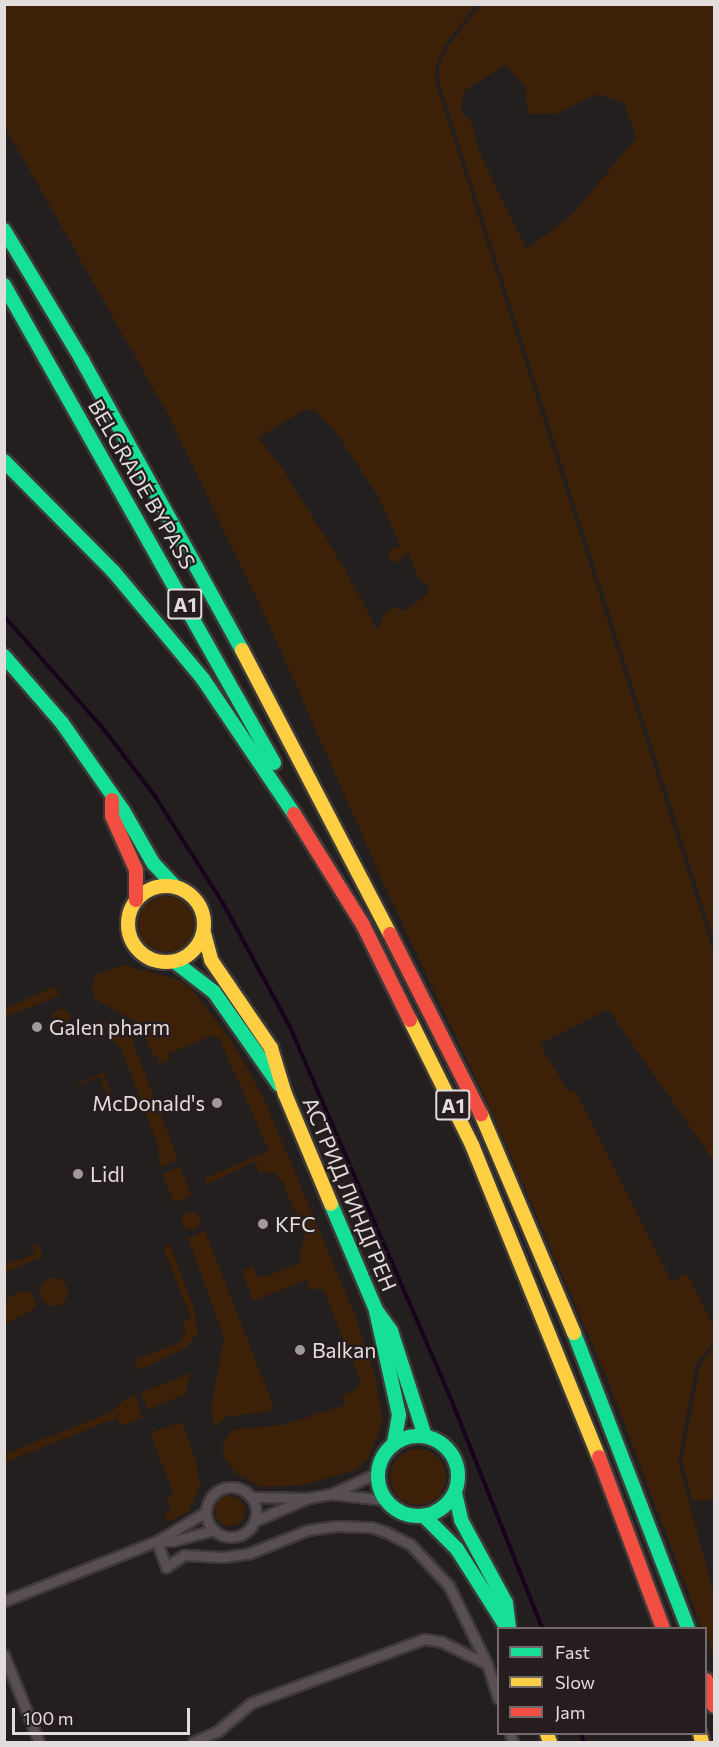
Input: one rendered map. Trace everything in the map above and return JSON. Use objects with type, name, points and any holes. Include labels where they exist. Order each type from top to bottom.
[{"type":"main road","name":"A1","points":[[4,230],[82,360],[271,702],[472,1094],[594,1380],[687,1627]]},
{"type":"main road","name":"BELGRADE BYPASS","points":[[4,285],[363,925]]},
{"type":"main road","points":[[4,461],[113,571],[180,648],[269,774],[363,925]]},
{"type":"main road","points":[[4,656],[63,723],[112,800],[124,812],[157,868],[175,887],[196,900],[204,916],[204,933],[196,948],[175,962],[158,962],[136,948],[128,924],[136,900],[136,870],[112,816],[112,800]]},
{"type":"main road","points":[[136,900],[149,890],[175,887]]},
{"type":"main road","name":"A1","points":[[363,925],[472,1145],[616,1497],[662,1627]]},
{"type":"main road","name":"АСТРИД ЛИНДГРЕН","points":[[204,933],[211,960],[272,1048],[285,1094],[376,1310],[399,1415],[394,1443]]},
{"type":"main road","name":"АСТРИД ЛИНДГРЕН","points":[[175,962],[214,992],[285,1094]]},
{"type":"main road","name":"АСТРИД ЛИНДГРЕН","points":[[376,1310],[391,1331],[401,1356],[425,1436]]},
{"type":"main road","points":[[455,1493],[439,1511],[424,1516],[402,1514],[385,1500],[377,1473],[382,1457],[394,1443],[414,1436],[425,1436],[444,1445],[456,1462],[455,1493],[461,1520],[506,1604],[508,1627]]},
{"type":"main road","points":[[424,1516],[457,1549],[507,1627]]},
{"type":"main road","points":[[707,1686],[714,1706]]},
{"type":"street","points":[[251,1497],[308,1498],[331,1494],[377,1473]]},
{"type":"street","points":[[4,1601],[157,1541],[206,1512],[211,1497],[222,1488],[236,1487],[251,1497],[256,1508],[254,1521],[246,1532],[234,1537],[214,1530],[172,1541],[157,1541]]},
{"type":"street","points":[[331,1494],[385,1500]]},
{"type":"street","points":[[254,1521],[308,1498]]},
{"type":"street","points":[[206,1512],[214,1530]]},
{"type":"street","points":[[157,1541],[166,1567],[184,1555],[223,1557],[250,1553],[308,1530],[338,1526],[371,1527],[386,1532],[410,1544],[439,1574],[463,1612],[488,1664],[497,1695]]},
{"type":"street","points":[[193,1743],[218,1731],[251,1703],[424,1639],[448,1645],[488,1664]]},
{"type":"street","points":[[4,1655],[39,1743]]},
{"type":"shaded area","points":[[4,5],[476,5],[446,43],[435,66],[435,81],[714,954],[714,1161],[608,1009],[540,1044],[567,1090],[576,1092],[672,1282],[687,1273],[714,1326],[714,1342],[696,1364],[678,1461],[714,1595],[714,1662],[707,1627],[702,1627],[607,1378],[494,1117],[387,891],[274,635],[169,416],[5,127]],"holes":[[[305,409],[315,411],[336,432],[377,495],[401,546],[390,549],[388,559],[398,562],[408,552],[419,578],[429,587],[427,595],[406,610],[393,608],[383,615],[380,628],[376,628],[343,566],[282,468],[258,438]]]},
{"type":"shaded area","points":[[481,5],[714,5],[714,940],[439,81],[439,66],[449,45]],"holes":[[[505,65],[525,87],[528,114],[555,114],[597,94],[624,103],[636,138],[571,216],[526,249],[477,147],[472,124],[461,111],[463,92]]]},
{"type":"shaded area","points":[[166,896],[186,904],[194,924],[186,944],[166,952],[146,944],[138,924],[146,904]]},
{"type":"shaded area","points":[[123,965],[179,980],[190,987],[231,1040],[263,1097],[355,1315],[375,1376],[383,1422],[368,1459],[356,1470],[303,1485],[261,1487],[236,1473],[224,1457],[223,1444],[232,1430],[283,1425],[345,1405],[342,1396],[357,1389],[360,1379],[323,1289],[310,1289],[306,1280],[253,1301],[242,1271],[253,1267],[257,1277],[270,1275],[301,1263],[300,1250],[305,1239],[282,1180],[274,1172],[259,1173],[256,1161],[207,1184],[205,1178],[269,1151],[219,1038],[211,1036],[168,1054],[170,1059],[160,1064],[157,1056],[153,1057],[140,1024],[95,999],[92,985],[97,974]]},
{"type":"shaded area","points":[[55,986],[59,996],[5,1017],[5,1009]]},
{"type":"shaded area","points":[[61,1009],[67,1012],[70,1018],[67,1024],[61,1027],[55,1024],[52,1018],[55,1012]]},
{"type":"shaded area","points":[[103,1020],[129,1032],[178,1160],[160,1167],[158,1145],[121,1049],[108,1034]]},
{"type":"shaded area","points":[[103,1072],[112,1095],[111,1104],[100,1077],[66,1090]]},
{"type":"shaded area","points":[[180,1167],[192,1196],[174,1203],[162,1174]]},
{"type":"shaded area","points":[[187,1212],[195,1212],[200,1217],[198,1228],[187,1230],[182,1225],[182,1217]]},
{"type":"shaded area","points":[[205,1231],[273,1405],[269,1411],[226,1417],[215,1428],[211,1409],[224,1337],[188,1238]]},
{"type":"shaded area","points":[[33,1244],[40,1246],[42,1257],[5,1272],[5,1265],[36,1253]]},
{"type":"shaded area","points":[[170,1245],[194,1309],[198,1333],[186,1348],[139,1370],[135,1360],[181,1342],[186,1330],[182,1322],[191,1318],[163,1247]]},
{"type":"shaded area","points":[[54,1278],[64,1282],[68,1292],[64,1302],[54,1306],[44,1302],[40,1292],[44,1282]]},
{"type":"shaded area","points":[[24,1291],[32,1293],[36,1308],[5,1324],[5,1299]]},
{"type":"shaded area","points":[[714,1346],[714,1500],[693,1501],[682,1461],[700,1366]]},
{"type":"shaded area","points":[[191,1373],[185,1394],[147,1410],[141,1393]]},
{"type":"shaded area","points":[[135,1395],[143,1418],[120,1426],[117,1418],[5,1462],[5,1454],[112,1412],[124,1400]]},
{"type":"shaded area","points":[[182,1422],[196,1462],[200,1486],[188,1512],[167,1522],[164,1514],[171,1510],[166,1499],[174,1495],[150,1433]]},
{"type":"shaded area","points":[[418,1449],[433,1454],[441,1462],[446,1477],[441,1492],[433,1500],[418,1505],[403,1500],[395,1492],[390,1477],[395,1462],[403,1454]]},
{"type":"shaded area","points":[[230,1496],[241,1500],[245,1511],[241,1522],[230,1526],[219,1522],[215,1511],[219,1500]]},
{"type":"waterway","points":[[4,616],[102,727],[155,796],[224,905],[290,1027],[451,1399],[542,1627]]},
{"type":"waterway","points":[[581,1735],[584,1742]]},
{"type":"traffic: fast","points":[[4,230],[82,360],[242,650]]},
{"type":"traffic: fast","points":[[4,285],[274,763]]},
{"type":"traffic: fast","points":[[4,461],[113,571],[203,679],[294,814]]},
{"type":"traffic: fast","points":[[4,656],[62,723],[124,812],[153,863],[175,887]]},
{"type":"traffic: fast","points":[[175,962],[214,992],[279,1085]]},
{"type":"traffic: fast","points":[[331,1204],[376,1310],[391,1331],[425,1436]]},
{"type":"traffic: fast","points":[[376,1311],[399,1415],[394,1443]]},
{"type":"traffic: fast","points":[[574,1333],[688,1627]]},
{"type":"traffic: fast","points":[[410,1436],[426,1436],[447,1447],[458,1468],[458,1476],[458,1484],[447,1505],[426,1516],[410,1516],[396,1510],[384,1498],[378,1484],[378,1468],[384,1454],[396,1442],[410,1436]]},
{"type":"traffic: fast","points":[[455,1493],[461,1520],[506,1603],[509,1627]]},
{"type":"traffic: fast","points":[[424,1516],[457,1549],[506,1627]]},
{"type":"traffic: slow","points":[[242,650],[390,934]]},
{"type":"traffic: slow","points":[[159,886],[173,886],[187,892],[198,903],[202,909],[204,924],[202,939],[193,951],[181,960],[159,962],[145,956],[134,945],[128,931],[128,917],[134,903],[145,892],[159,886]]},
{"type":"traffic: slow","points":[[204,933],[211,960],[271,1048],[285,1094],[331,1204]]},
{"type":"traffic: slow","points":[[410,1020],[472,1145],[599,1457]]},
{"type":"traffic: slow","points":[[481,1114],[574,1333]]},
{"type":"traffic: slow","points":[[547,1735],[550,1742]]},
{"type":"traffic: slow","points":[[700,1735],[702,1742]]},
{"type":"traffic: jam","points":[[112,800],[112,816],[136,870],[136,900]]},
{"type":"traffic: jam","points":[[294,814],[363,925],[410,1020]]},
{"type":"traffic: jam","points":[[390,934],[481,1114]]},
{"type":"traffic: jam","points":[[599,1457],[663,1627]]},
{"type":"traffic: jam","points":[[707,1683],[714,1706]]},
{"type":"place","name":"Galen pharm","points":[[37,1027]]},
{"type":"place","name":"McDonald's","points":[[217,1103]]},
{"type":"place","name":"Lidl","points":[[78,1174]]},
{"type":"place","name":"KFC","points":[[263,1224]]},
{"type":"place","name":"Balkan","points":[[300,1350]]}]
